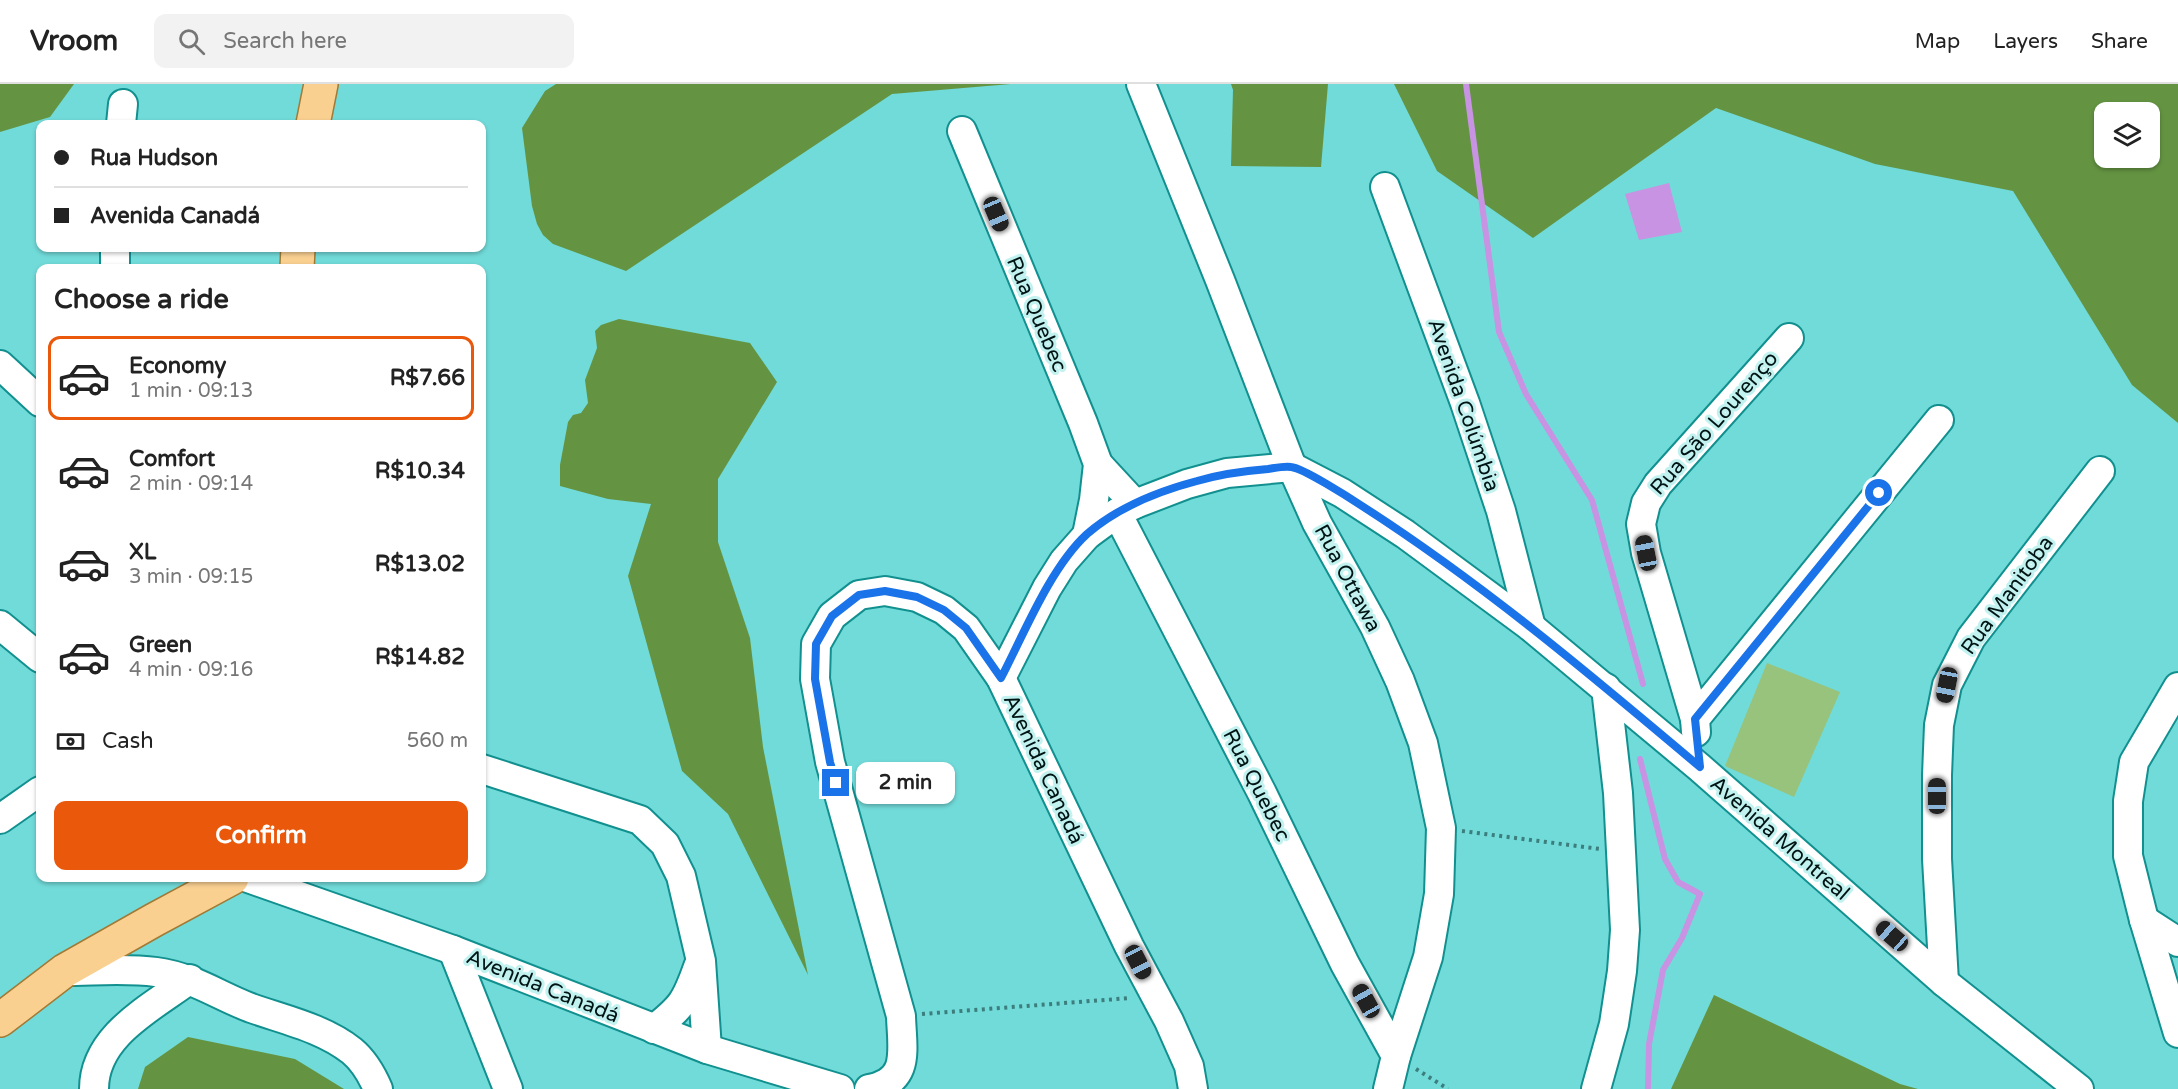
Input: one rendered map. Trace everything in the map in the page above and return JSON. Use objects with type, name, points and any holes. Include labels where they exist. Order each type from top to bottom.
[{"type":"main road","points":[[314,120],[321,84]]},
{"type":"main road","points":[[0,1020],[64,971],[225,882]]},
{"type":"street","name":"Rua Ottawa","points":[[1141,84],[1221,280],[1292,467],[1317,523],[1375,627],[1400,681],[1423,743],[1441,828],[1439,894],[1428,957],[1396,1056],[1388,1089]]},
{"type":"street","name":"Rua Quebec","points":[[962,131],[1098,464],[1126,509],[1262,794],[1346,964],[1396,1056]]},
{"type":"street","name":"Avenida Colúmbia","points":[[1385,187],[1501,511],[1531,627]]},
{"type":"street","name":"Rua São Lourenço","points":[[1700,767],[1695,719],[1646,553],[1641,524],[1646,503],[1658,484],[1789,338]]},
{"type":"street","points":[[0,365],[36,398]]},
{"type":"street","points":[[1695,719],[1939,420]]},
{"type":"street","name":"Rua Quebec","points":[[1087,535],[1098,464]]},
{"type":"street","points":[[1001,678],[1047,588],[1064,561],[1087,535],[1126,509],[1187,484],[1227,472],[1292,467]]},
{"type":"street","name":"Avenida Montreal","points":[[1292,467],[1342,493],[1405,534],[1531,627],[1700,767],[1944,982],[2079,1089]]},
{"type":"street","name":"Rua Manitoba","points":[[1944,982],[1937,859],[1937,775],[1939,725],[1947,685],[1971,638],[2100,471]]},
{"type":"street","name":"Avenida Canadá","points":[[869,1089],[882,1086],[893,1079],[900,1070],[901,1016],[830,762],[815,679],[816,644],[832,616],[859,595],[885,591],[917,597],[944,610],[966,628],[1001,678],[1189,1066],[1193,1089]]},
{"type":"street","points":[[0,625],[36,655]]},
{"type":"street","points":[[1596,1089],[1614,1024],[1625,930],[1618,793],[1606,688]]},
{"type":"street","points":[[2178,688],[2134,762],[2128,801],[2128,856],[2144,920],[2178,1033]]},
{"type":"street","points":[[486,770],[640,820],[665,844],[681,876],[700,961],[707,1049]]},
{"type":"street","points":[[0,819],[36,794]]},
{"type":"street","name":"Avenida Canadá","points":[[259,882],[453,950],[707,1049],[840,1089]]},
{"type":"street","points":[[2144,920],[2178,942]]},
{"type":"street","points":[[453,950],[508,1089]]},
{"type":"street","points":[[654,1029],[678,1010],[691,986],[700,961]]},
{"type":"street","points":[[64,971],[124,969],[158,972],[190,979],[248,1007],[309,1027],[332,1038],[352,1051],[364,1064],[378,1089]]},
{"type":"street","points":[[94,1089],[101,1058],[118,1032],[190,979]]},
{"type":"path","points":[[1441,828],[1621,852]]},
{"type":"path","points":[[901,1016],[1155,996]]},
{"type":"path","points":[[1396,1056],[1448,1089]]},
{"type":"green space","points":[[0,84],[74,84],[50,117],[0,132]]},
{"type":"green space","points":[[556,84],[1011,84],[892,94],[626,271],[553,244],[543,235],[537,224],[532,206],[522,128],[545,91]]},
{"type":"green space","points":[[1231,84],[1328,84],[1321,167],[1231,166],[1233,90]]},
{"type":"green space","points":[[1394,84],[2178,84],[2178,423],[2132,385],[2013,191],[1875,164],[1716,108],[1533,238],[1437,171]]},
{"type":"green space","points":[[619,319],[750,343],[777,382],[718,479],[718,542],[750,638],[763,747],[808,975],[728,814],[682,771],[628,576],[651,504],[608,499],[560,486],[560,465],[568,422],[573,415],[581,413],[588,403],[585,380],[597,348],[595,331],[601,325]]},
{"type":"green space","points":[[1767,663],[1840,692],[1794,797],[1725,766]]},
{"type":"green space","points":[[1714,995],[1900,1084],[1918,1089],[1671,1089]]},
{"type":"green space","points":[[188,1037],[295,1059],[344,1089],[138,1089],[145,1067]]},
{"type":"shaded area","points":[[1669,183],[1682,232],[1639,240],[1625,194]]},
{"type":"waterway","points":[[1466,84],[1499,332],[1526,394],[1592,500],[1643,684]]},
{"type":"waterway","points":[[1640,759],[1665,859],[1678,882],[1700,894],[1682,938],[1663,970],[1649,1044],[1648,1089]]},
{"type":"route","points":[[836,783],[815,679],[816,644],[832,616],[859,595],[885,591],[917,597],[944,610],[966,628],[1001,678],[1047,588],[1064,561],[1087,535],[1117,513],[1187,484],[1227,472],[1292,467],[1342,493],[1405,534],[1461,575],[1531,627],[1700,767],[1695,719],[1879,493]]}]
